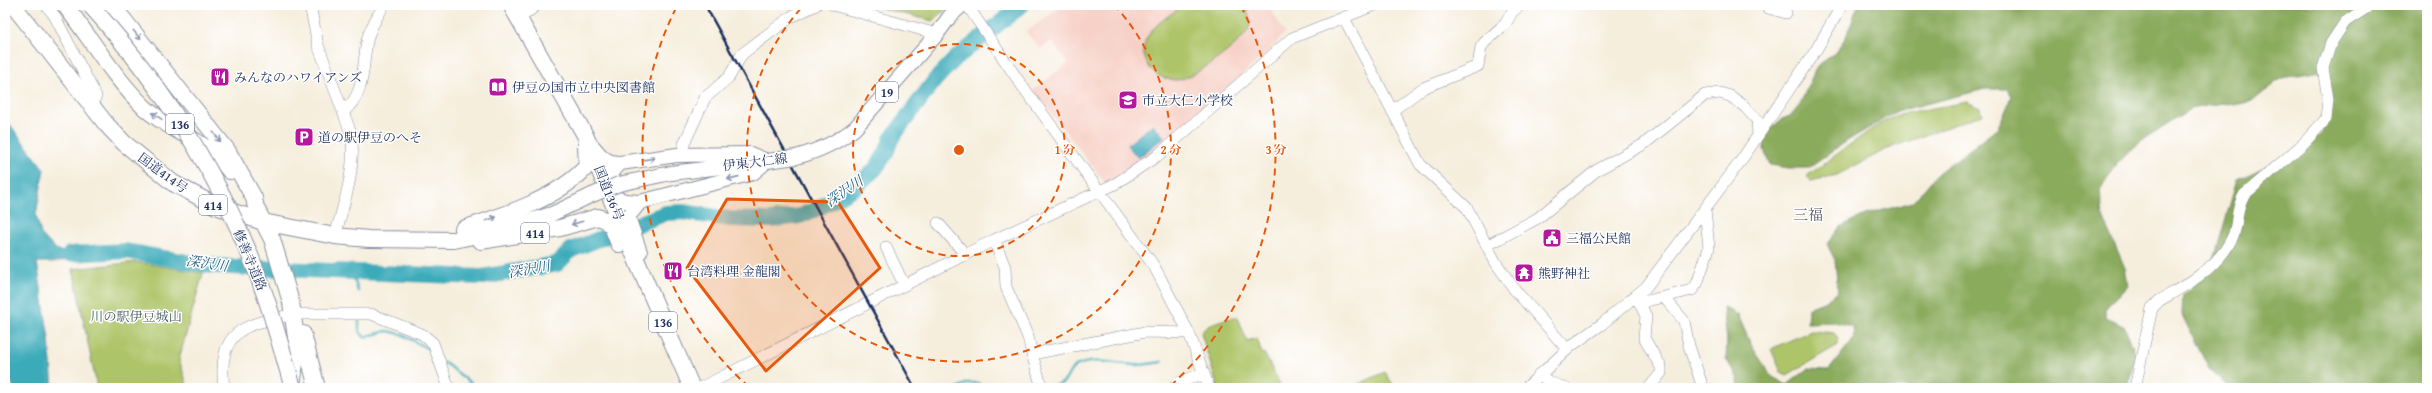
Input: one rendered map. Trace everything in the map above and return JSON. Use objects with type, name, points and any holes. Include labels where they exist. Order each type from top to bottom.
[{"type":"highway","name":"国道414号","points":[[13,5],[92,106],[124,143],[173,183],[216,206],[259,215],[336,236],[413,240],[454,240],[495,231]]},
{"type":"highway","name":"136","points":[[65,5],[131,93],[159,118],[216,155],[259,215]]},
{"type":"highway","name":"修善寺道路","points":[[90,5],[141,66],[174,115],[220,193],[250,256],[268,303],[293,388]]},
{"type":"highway","points":[[112,5],[227,150],[254,198],[259,215],[272,239],[317,388]]},
{"type":"highway","name":"国道136号","points":[[511,5],[585,135],[612,187],[620,222],[692,388]]},
{"type":"highway","points":[[575,180],[586,166],[585,135]]},
{"type":"highway","name":"414","points":[[413,240],[464,229],[521,208],[575,180],[612,187]]},
{"type":"highway","name":"414","points":[[454,240],[472,242],[497,240],[560,228],[598,217],[620,222]]},
{"type":"highway","points":[[293,311],[297,345],[293,388]]},
{"type":"main road","name":"伊東大仁線","points":[[495,231],[552,214],[612,187],[671,173],[796,157],[817,151],[835,143],[855,128],[937,34],[950,16],[962,5]]},
{"type":"main road","points":[[585,135],[602,158],[610,163],[683,155],[750,154],[767,161],[753,173],[640,202],[625,201],[612,187],[620,163]]},
{"type":"main road","points":[[620,222],[640,202]]},
{"type":"street","points":[[46,5],[54,15],[96,96],[92,106]]},
{"type":"street","points":[[310,5],[318,45],[351,133],[353,154],[350,179],[336,236]]},
{"type":"street","points":[[343,112],[353,102],[360,88],[366,63],[367,42],[384,5]]},
{"type":"street","points":[[519,19],[537,5]]},
{"type":"street","points":[[683,155],[684,144],[705,98],[729,77],[742,54],[791,18],[816,5]]},
{"type":"street","points":[[833,5],[937,34]]},
{"type":"street","points":[[967,5],[1013,73],[1154,266],[1189,333],[1209,388]]},
{"type":"street","points":[[700,388],[965,254],[1100,192],[1157,156],[1292,38],[1375,5]]},
{"type":"street","points":[[1392,111],[1423,88],[1478,66],[1480,52],[1485,42],[1506,23],[1512,12],[1520,5]]},
{"type":"street","points":[[1526,388],[1539,374],[1568,349],[1636,299],[1646,287],[1705,209],[1758,135],[1816,50],[1842,5]]},
{"type":"street","points":[[2135,388],[2152,308],[2159,301],[2217,262],[2233,235],[2238,205],[2244,195],[2304,143],[2326,119],[2328,98],[2323,68],[2331,43],[2345,22],[2371,5]]},
{"type":"street","points":[[1768,8],[1786,13]]},
{"type":"street","points":[[1344,18],[1420,164],[1467,208],[1488,245],[1496,263],[1515,290],[1568,349]]},
{"type":"street","points":[[1488,245],[1538,218],[1598,170],[1644,144],[1705,95],[1720,93],[1730,96],[1744,106],[1757,120],[1758,135]]},
{"type":"street","points":[[1636,299],[1664,297],[1692,290],[1697,284],[1709,248],[1705,209]]},
{"type":"street","points":[[938,223],[965,254]]},
{"type":"street","points":[[994,240],[1005,267],[1006,287],[1028,336],[1042,388]]},
{"type":"street","points":[[886,247],[904,285]]},
{"type":"street","points":[[1664,297],[1684,321],[1689,346],[1703,388]]},
{"type":"street","points":[[1636,299],[1645,312],[1644,338],[1662,367],[1661,373],[1649,388]]},
{"type":"street","points":[[224,388],[223,357],[236,334],[251,324],[293,311],[371,314],[422,334],[430,339],[436,350],[449,388]]},
{"type":"street","points":[[1032,354],[1144,332],[1189,333]]},
{"type":"street","points":[[1173,388],[1178,383],[1204,373]]},
{"type":"street","points":[[1539,374],[1549,382],[1565,388]]},
{"type":"highlighted area","points":[[727,199],[838,202],[880,268],[766,371],[687,268]]},
{"type":"shaded area","name":"市立大仁小学校","points":[[1063,5],[1268,5],[1285,33],[1270,50],[1162,147],[1106,184],[1033,90],[1068,63],[1051,41],[1040,49],[1026,32]]},
{"type":"green space","points":[[868,5],[942,5],[946,9],[933,21]]},
{"type":"green space","points":[[1184,5],[1245,5],[1249,16],[1250,25],[1245,35],[1205,68],[1183,78],[1176,80],[1168,79],[1158,75],[1150,68],[1145,58],[1144,48],[1146,39],[1159,23]]},
{"type":"green space","points":[[1858,5],[2427,5],[2427,388],[2230,388],[2209,369],[2182,315],[2183,295],[2212,266],[2237,180],[2305,148],[2322,133],[2332,98],[2324,76],[2316,71],[2293,75],[2276,82],[2253,101],[2234,105],[2222,103],[2190,109],[2142,140],[2117,163],[2100,191],[2103,217],[2125,268],[2128,285],[2105,310],[2105,317],[2125,327],[2135,353],[2128,388],[1739,388],[1738,379],[1726,359],[1727,340],[1723,307],[1738,315],[1751,345],[1771,376],[1787,385],[1808,369],[1829,370],[1854,338],[1853,326],[1834,322],[1807,323],[1808,308],[1826,301],[1838,291],[1835,260],[1827,244],[1840,227],[1865,215],[1913,202],[1938,173],[1997,129],[2012,97],[2007,89],[1985,89],[1897,111],[1847,141],[1809,168],[1789,168],[1770,165],[1764,150],[1765,133],[1782,119],[1790,116],[1800,104],[1817,66],[1834,54],[1846,37]]},
{"type":"green space","points":[[1967,102],[1981,108],[1983,114],[1887,149],[1837,175],[1810,181],[1807,176],[1877,125],[1900,114]]},
{"type":"green space","name":"川の駅伊豆城山","points":[[136,262],[203,273],[179,359],[188,388],[97,388],[73,269]]},
{"type":"green space","points":[[1238,317],[1247,341],[1257,338],[1262,354],[1264,353],[1282,388],[1218,388],[1201,333],[1212,324]]},
{"type":"green space","points":[[1811,331],[1834,333],[1838,338],[1838,345],[1787,375],[1781,372],[1771,349]]},
{"type":"green space","points":[[1385,372],[1395,388],[1350,388]]},
{"type":"water","points":[[5,118],[44,169],[36,215],[41,234],[56,250],[63,252],[89,248],[93,256],[55,262],[37,262],[49,339],[53,388],[13,388],[5,357]]},
{"type":"water","points":[[1153,124],[1164,137],[1138,158],[1127,145]]},
{"type":"waterway","name":"深沢川","points":[[70,254],[126,251],[204,265],[230,267],[482,277],[557,264],[571,250],[666,213],[682,212],[730,219],[770,220],[800,216],[819,208],[855,187],[875,169],[886,153],[891,139],[935,80],[955,59],[1022,5]]},
{"type":"waterway","points":[[351,270],[358,291]]},
{"type":"waterway","points":[[359,319],[359,330],[364,337],[387,331],[401,334],[432,351]]},
{"type":"waterway","points":[[1045,386],[1060,384],[1065,380],[1073,368],[1083,363],[1097,361],[1134,365],[1162,362]]},
{"type":"waterway","points":[[444,362],[477,388]]},
{"type":"waterway","points":[[957,388],[968,383],[979,383]]},
{"type":"railway","points":[[705,5],[915,388]]},
{"type":"place","name":"みんなのハワイアンズ","points":[[220,77]]},
{"type":"place","name":"伊豆の国市立中央図書館","points":[[498,87]]},
{"type":"place","name":"市立大仁小学校","points":[[1128,100]]},
{"type":"place","name":"道の駅伊豆のへそ","points":[[304,137]]},
{"type":"place","name":"三福公民館","points":[[1552,238]]},
{"type":"place","name":"台湾料理 金龍閣","points":[[673,271]]},
{"type":"place","name":"熊野神社","points":[[1524,273]]},
{"type":"district","name":"三福","points":[[1808,214]]}]
